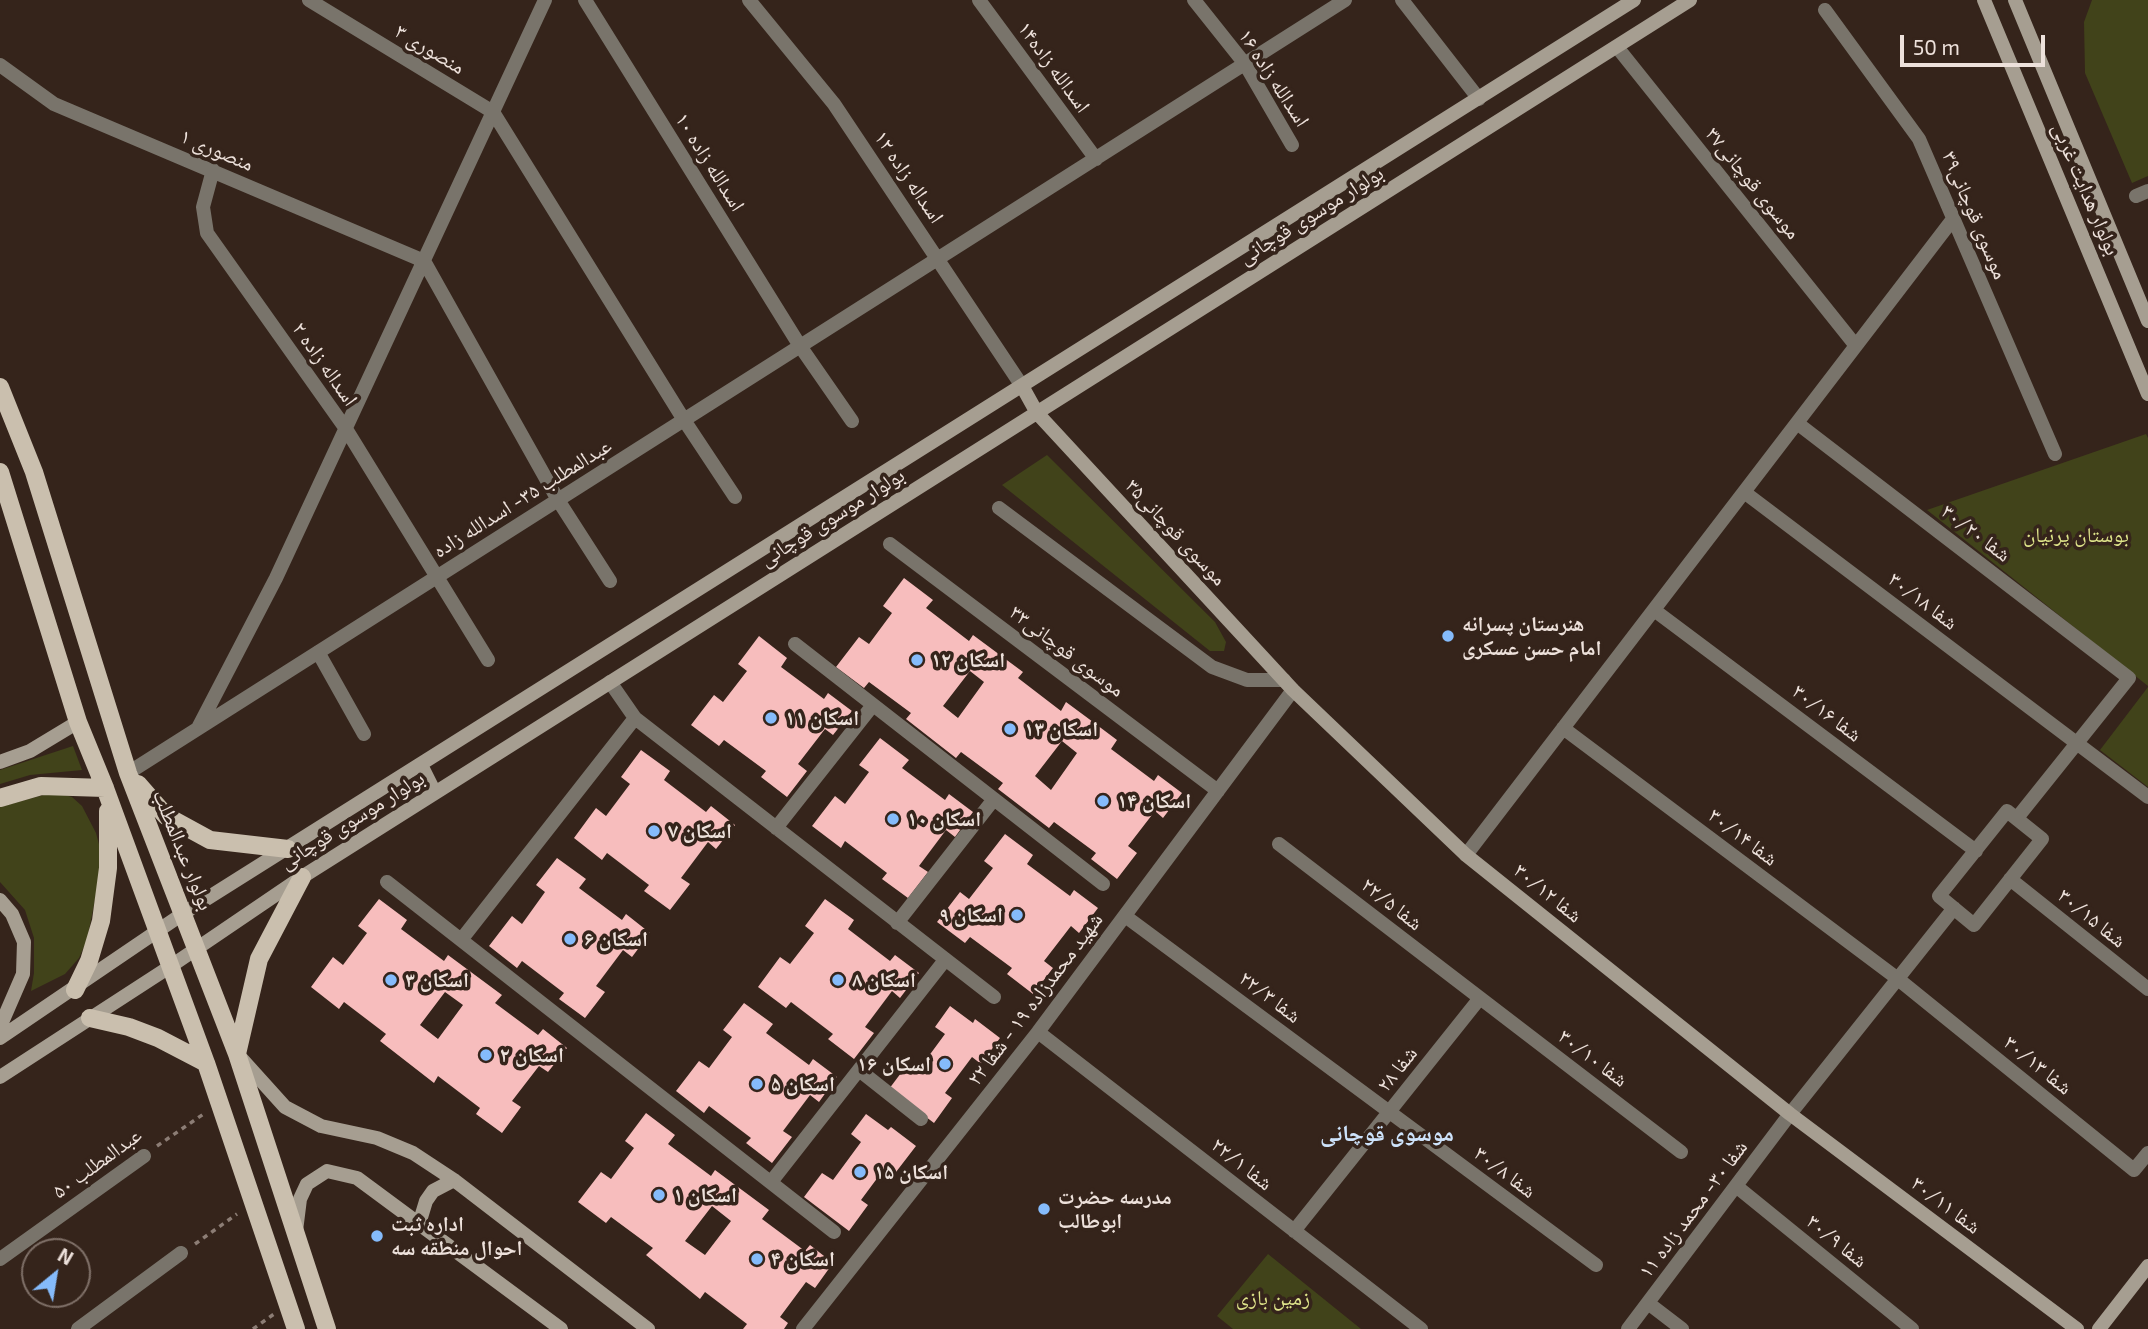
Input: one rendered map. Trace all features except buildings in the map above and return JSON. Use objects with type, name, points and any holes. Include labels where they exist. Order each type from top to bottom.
[{"type":"main road","name":"بولوار عبدالمطلب","points":[[0,387],[34,472],[128,773],[237,1054],[327,1329]]},
{"type":"main road","points":[[0,472],[78,722],[107,792],[206,1063],[296,1329]]},
{"type":"main road","points":[[128,773],[166,816],[210,840],[288,849]]},
{"type":"main road","points":[[0,798],[41,786],[107,792]]},
{"type":"main road","points":[[75,990],[89,961],[101,921],[108,867],[107,792]]},
{"type":"main road","points":[[237,1054],[259,959],[302,877]]},
{"type":"main road","points":[[90,1018],[148,1035],[206,1063]]},
{"type":"street","name":"منصوری ۳","points":[[309,0],[493,112]]},
{"type":"street","points":[[197,729],[276,578],[545,0]]},
{"type":"street","name":"اسدالله زاده ۱۰","points":[[585,0],[800,346],[852,421]]},
{"type":"street","name":"اسداله زاده ۱۲","points":[[749,0],[834,104],[1022,386]]},
{"type":"street","name":"اسدالله زاده۱۴","points":[[979,0],[1096,159]]},
{"type":"street","name":"اسدالله زاده ۱۶","points":[[1194,0],[1245,64],[1292,145]]},
{"type":"street","name":"عبدالمطلب ۳۵- اسدالله زاده","points":[[128,773],[1345,0]]},
{"type":"street","points":[[1402,0],[1479,99]]},
{"type":"street","name":"بولوار موسوی قوچانی","points":[[0,1038],[75,990],[158,930],[1634,0]]},
{"type":"street","name":"بولوار موسوی قوچانی","points":[[0,1077],[302,877],[1690,0]]},
{"type":"street","name":"بولوار هدایت غربی","points":[[1984,0],[2148,394]]},
{"type":"street","name":"بولوار هدایت غربی","points":[[2015,0],[2148,321]]},
{"type":"street","name":"موسوی قوچانی۳۹","points":[[1825,10],[1919,139],[2054,454]]},
{"type":"street","name":"موسوی قوچانی۳۷","points":[[1617,47],[1856,346]]},
{"type":"street","name":"منصوری ۱","points":[[0,65],[54,104],[424,261]]},
{"type":"street","points":[[493,112],[684,420],[735,497]]},
{"type":"street","name":"اسداله زاده ۲","points":[[213,170],[203,207],[207,233],[346,429],[488,660]]},
{"type":"street","points":[[1466,855],[1953,219]]},
{"type":"street","points":[[424,261],[558,500],[610,581]]},
{"type":"street","name":"موسوی قوچانی۳۵","points":[[1022,386],[1037,413],[1289,685]]},
{"type":"street","name":"شفا ۳۰/۲۰","points":[[1797,423],[2129,678],[2077,743]]},
{"type":"street","name":"شفا ۳۰/۱۸","points":[[1744,492],[2148,797]]},
{"type":"street","points":[[999,508],[1212,667],[1247,680],[1289,685]]},
{"type":"street","name":"موسوی قوچانی۳۳","points":[[890,544],[1218,791]]},
{"type":"street","name":"شفا ۳۰/۱۶","points":[[1654,610],[1976,850]]},
{"type":"street","points":[[794,643],[1103,884]]},
{"type":"street","points":[[318,652],[365,734]]},
{"type":"street","points":[[610,682],[635,718],[994,997]]},
{"type":"street","name":"شهید محمدزاده ۱۹ - شفا ۲۲","points":[[803,1329],[1038,1032],[1218,791],[1289,685]]},
{"type":"street","name":"شفا ۳۰/۱۲","points":[[1289,685],[1466,855],[1790,1114]]},
{"type":"street","points":[[776,828],[873,705]]},
{"type":"street","points":[[461,940],[635,718]]},
{"type":"street","points":[[0,762],[30,751],[78,722]]},
{"type":"street","name":"شفا ۳۰/۱۴","points":[[1563,728],[1898,979]]},
{"type":"street","points":[[2017,818],[2077,743]]},
{"type":"street","points":[[421,765],[435,793]]},
{"type":"street","points":[[897,923],[994,799]]},
{"type":"street","points":[[2007,811],[2017,818],[2042,839],[1974,925],[1939,896],[2007,811]]},
{"type":"street","name":"شفا ۲۲/۵","points":[[1279,844],[1480,998]]},
{"type":"street","name":"شفا ۳۰/۱۵","points":[[2010,879],[2148,989]]},
{"type":"street","points":[[387,882],[834,1232]]},
{"type":"street","points":[[0,900],[12,914],[24,943],[23,974],[0,1027]]},
{"type":"street","name":"شفا ۳۰- محمد زاده ۱۱","points":[[1628,1329],[1790,1114],[1954,908]]},
{"type":"street","name":"شفا ۲۲/۳","points":[[1125,916],[1390,1112]]},
{"type":"street","points":[[771,1182],[945,960]]},
{"type":"street","name":"شفا ۳۰/۱۳","points":[[1898,979],[2134,1170],[2148,1153]]},
{"type":"street","name":"شفا ۲۸","points":[[1294,1231],[1480,998]]},
{"type":"street","name":"شفا ۳۰/۱۰","points":[[1480,998],[1681,1152]]},
{"type":"street","name":"۲۲/۱ شفا","points":[[1038,1032],[1421,1329]]},
{"type":"street","points":[[237,1054],[285,1107],[320,1126],[377,1138],[413,1153],[454,1180],[648,1329]]},
{"type":"street","points":[[859,1070],[921,1119]]},
{"type":"street","name":"شفا ۳۰/۸","points":[[1390,1112],[1595,1265]]},
{"type":"street","name":"شفا ۳۰/۱۱","points":[[1790,1114],[2077,1329]]},
{"type":"street","name":"عبدالمطلب ۵۰","points":[[0,1259],[144,1156]]},
{"type":"street","points":[[296,1236],[299,1199],[307,1184],[327,1171],[357,1178],[561,1329]]},
{"type":"street","points":[[419,1224],[426,1201],[433,1192],[454,1180]]},
{"type":"street","name":"۳۰/۹ شفا","points":[[1736,1186],[1912,1329]]},
{"type":"street","points":[[78,1329],[181,1253]]},
{"type":"street","points":[[2099,1329],[2148,1266]]},
{"type":"street","points":[[1648,1303],[1682,1329]]},
{"type":"path","name":"عبدالمطلب ۵۰","points":[[144,1156],[220,1103]]},
{"type":"path","points":[[181,1253],[253,1203]]},
{"type":"path","points":[[253,1329],[288,1305]]},
{"type":"green space","points":[[2092,0],[2148,0],[2148,176],[2132,183],[2085,73],[2084,22]]},
{"type":"green space","name":"بوستان پرنیان","points":[[2146,434],[2148,438],[2148,686],[1927,510]]},
{"type":"green space","points":[[1047,455],[1215,622],[1226,642],[1224,651],[1210,651],[1002,485]]},
{"type":"green space","points":[[2148,687],[2148,787],[2100,750]]},
{"type":"green space","points":[[73,746],[82,770],[30,775],[0,784],[0,770]]},
{"type":"green space","points":[[47,794],[72,797],[82,806],[96,833],[101,869],[87,940],[79,958],[65,974],[31,991],[34,938],[25,910],[0,882],[0,807]]},
{"type":"green space","name":"زمین بازی","points":[[1268,1254],[1361,1329],[1233,1329],[1217,1316]]},
{"type":"place","name":"هنرستان پسرانه امام حسن عسکری","points":[[1448,636]]},
{"type":"place","name":"اسکان ۱۲","points":[[917,660]]},
{"type":"place","name":"اسکان ۱۱","points":[[771,718]]},
{"type":"place","name":"اسکان ۱۳","points":[[1010,729]]},
{"type":"place","name":"اسکان ۱۴","points":[[1103,801]]},
{"type":"place","name":"اسکان ۱۰","points":[[893,819]]},
{"type":"place","name":"اسکان ۷","points":[[654,831]]},
{"type":"place","name":"اسکان ۹","points":[[1017,915]]},
{"type":"place","name":"اسکان ۶","points":[[570,939]]},
{"type":"place","name":"اسکان ۳","points":[[391,980]]},
{"type":"place","name":"اسکان ۸","points":[[838,980]]},
{"type":"place","name":"اسکان ۲","points":[[486,1055]]},
{"type":"place","name":"اسکان ۱۶","points":[[945,1064]]},
{"type":"place","name":"اسکان ۵","points":[[757,1084]]},
{"type":"place","name":"اسکان ۱۵","points":[[860,1172]]},
{"type":"place","name":"اسکان ۱","points":[[659,1195]]},
{"type":"place","name":"مدرسه حضرت ابوطالب","points":[[1044,1209]]},
{"type":"place","name":"اداره ثبت احوال منطقه سه","points":[[377,1236]]},
{"type":"place","name":"اسکان ۴","points":[[757,1259]]},
{"type":"district","name":"موسوی قوچانی","points":[[1387,1133]]}]
